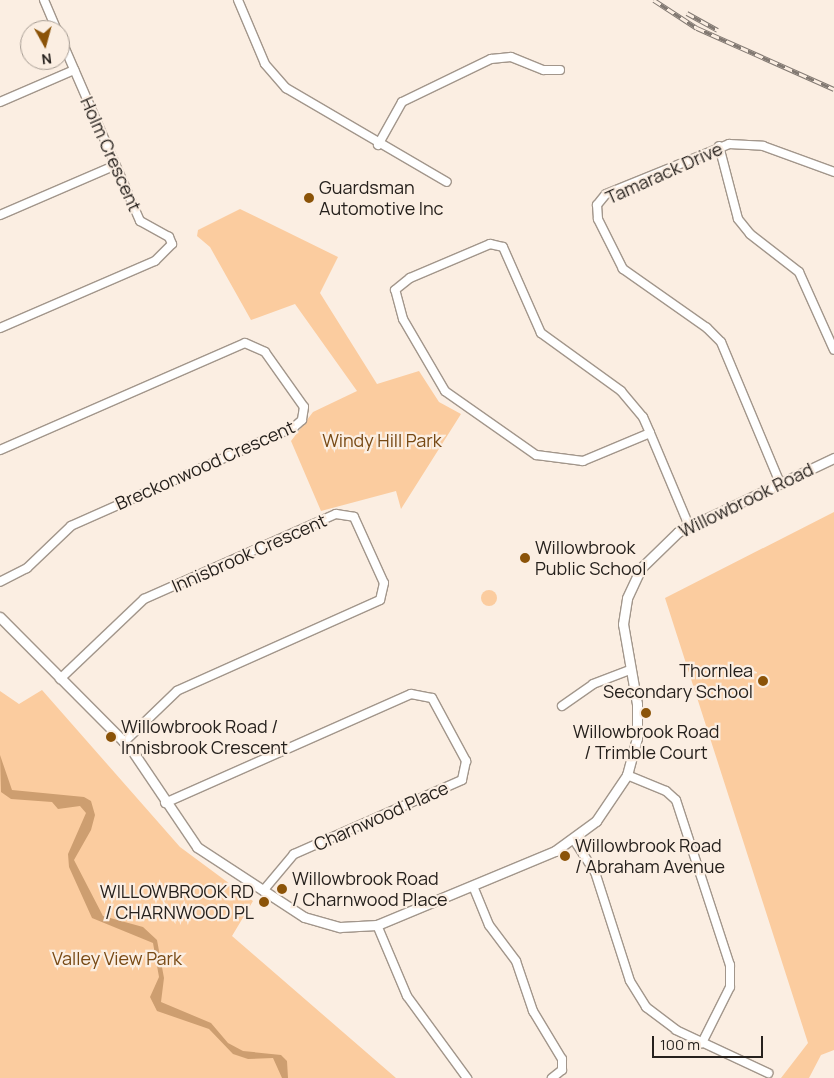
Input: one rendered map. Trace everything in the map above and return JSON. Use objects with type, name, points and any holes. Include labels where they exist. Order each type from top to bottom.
[{"type":"street","points":[[44,0],[53,20]]},
{"type":"street","points":[[238,0],[265,64],[286,88],[378,145],[447,182]]},
{"type":"street","points":[[378,145],[402,102],[491,59],[511,57],[544,70],[560,70]]},
{"type":"street","name":"Holm Crescent","points":[[0,328],[168,252],[169,237],[140,221],[70,61]]},
{"type":"street","points":[[0,102],[74,70]]},
{"type":"street","points":[[719,146],[738,219],[750,234],[799,272],[834,350]]},
{"type":"street","name":"Tamarack Drive","points":[[780,483],[721,342],[708,328],[626,272],[597,215],[599,201],[606,194],[719,146],[763,146],[834,172]]},
{"type":"street","points":[[0,215],[116,165]]},
{"type":"street","points":[[650,433],[583,462],[536,455],[445,392],[403,320],[396,290],[410,278],[499,245],[507,254],[541,333],[630,399],[650,433],[688,526]]},
{"type":"street","name":"Breckonwood Crescent","points":[[0,450],[245,343],[262,348],[304,407],[302,420],[294,427],[71,526],[27,568],[0,582]]},
{"type":"street","name":"Willowbrook Road","points":[[0,617],[124,742],[197,847],[263,891],[322,923],[376,925],[473,886],[574,840],[603,813],[627,775],[638,728],[623,624],[631,586],[656,549],[688,526],[834,458]]},
{"type":"street","name":"Innisbrook Crescent","points":[[60,679],[144,599],[336,514],[354,518],[384,583],[380,600],[177,692],[124,742]]},
{"type":"street","points":[[562,706],[593,684],[630,670]]},
{"type":"street","name":"Charnwood Place","points":[[165,803],[411,694],[432,698],[466,761],[462,780],[294,854],[263,891]]},
{"type":"street","points":[[627,775],[676,800],[730,965],[730,987],[702,1043]]},
{"type":"street","points":[[574,840],[595,872],[627,972],[640,999],[668,1025],[702,1043],[768,1072]]},
{"type":"street","points":[[473,886],[489,925],[516,961],[534,1014],[562,1059],[562,1070],[552,1078]]},
{"type":"street","points":[[376,925],[407,996],[467,1078]]},
{"type":"green space","name":"Windy Hill Park","points":[[240,209],[338,257],[320,293],[377,384],[419,371],[439,402],[461,414],[401,509],[396,491],[321,511],[291,441],[313,412],[357,391],[295,304],[251,320],[210,247],[197,236],[198,230]]},
{"type":"green space","name":"Thornlea Secondary School","points":[[834,512],[834,1050],[821,1055],[809,1078],[781,1078],[808,1043],[665,598]]},
{"type":"green space","points":[[486,590],[492,590],[497,595],[495,604],[486,606],[481,601],[481,595]]},
{"type":"green space","name":"Valley View Park","points":[[42,690],[180,847],[253,901],[232,936],[396,1078],[0,1078],[0,691],[19,704]]},
{"type":"shaded area","points":[[0,755],[12,790],[84,797],[91,801],[95,815],[91,830],[74,860],[103,916],[143,927],[157,940],[164,978],[161,1002],[211,1023],[228,1043],[243,1051],[281,1055],[287,1061],[288,1078],[282,1078],[273,1058],[248,1059],[233,1054],[209,1029],[157,1011],[150,997],[159,977],[153,943],[92,918],[69,867],[68,854],[86,813],[80,806],[58,809],[52,802],[11,799],[1,792]]},
{"type":"railway","points":[[654,0],[697,28],[834,89]]},
{"type":"railway","points":[[687,13],[718,30]]},
{"type":"place","name":"Guardsman Automotive Inc","points":[[309,198]]},
{"type":"place","name":"Willowbrook Public School","points":[[525,558]]},
{"type":"place","name":"Thornlea Secondary School","points":[[763,681]]},
{"type":"place","name":"Willowbrook Road / Trimble Court","points":[[646,713]]},
{"type":"place","name":"Willowbrook Road / Innisbrook Crescent","points":[[111,737]]},
{"type":"place","name":"Willowbrook Road / Abraham Avenue","points":[[565,856]]},
{"type":"place","name":"Willowbrook Road / Charnwood Place","points":[[282,889]]},
{"type":"place","name":"WILLOWBROOK RD / CHARNWOOD PL","points":[[264,902]]}]
